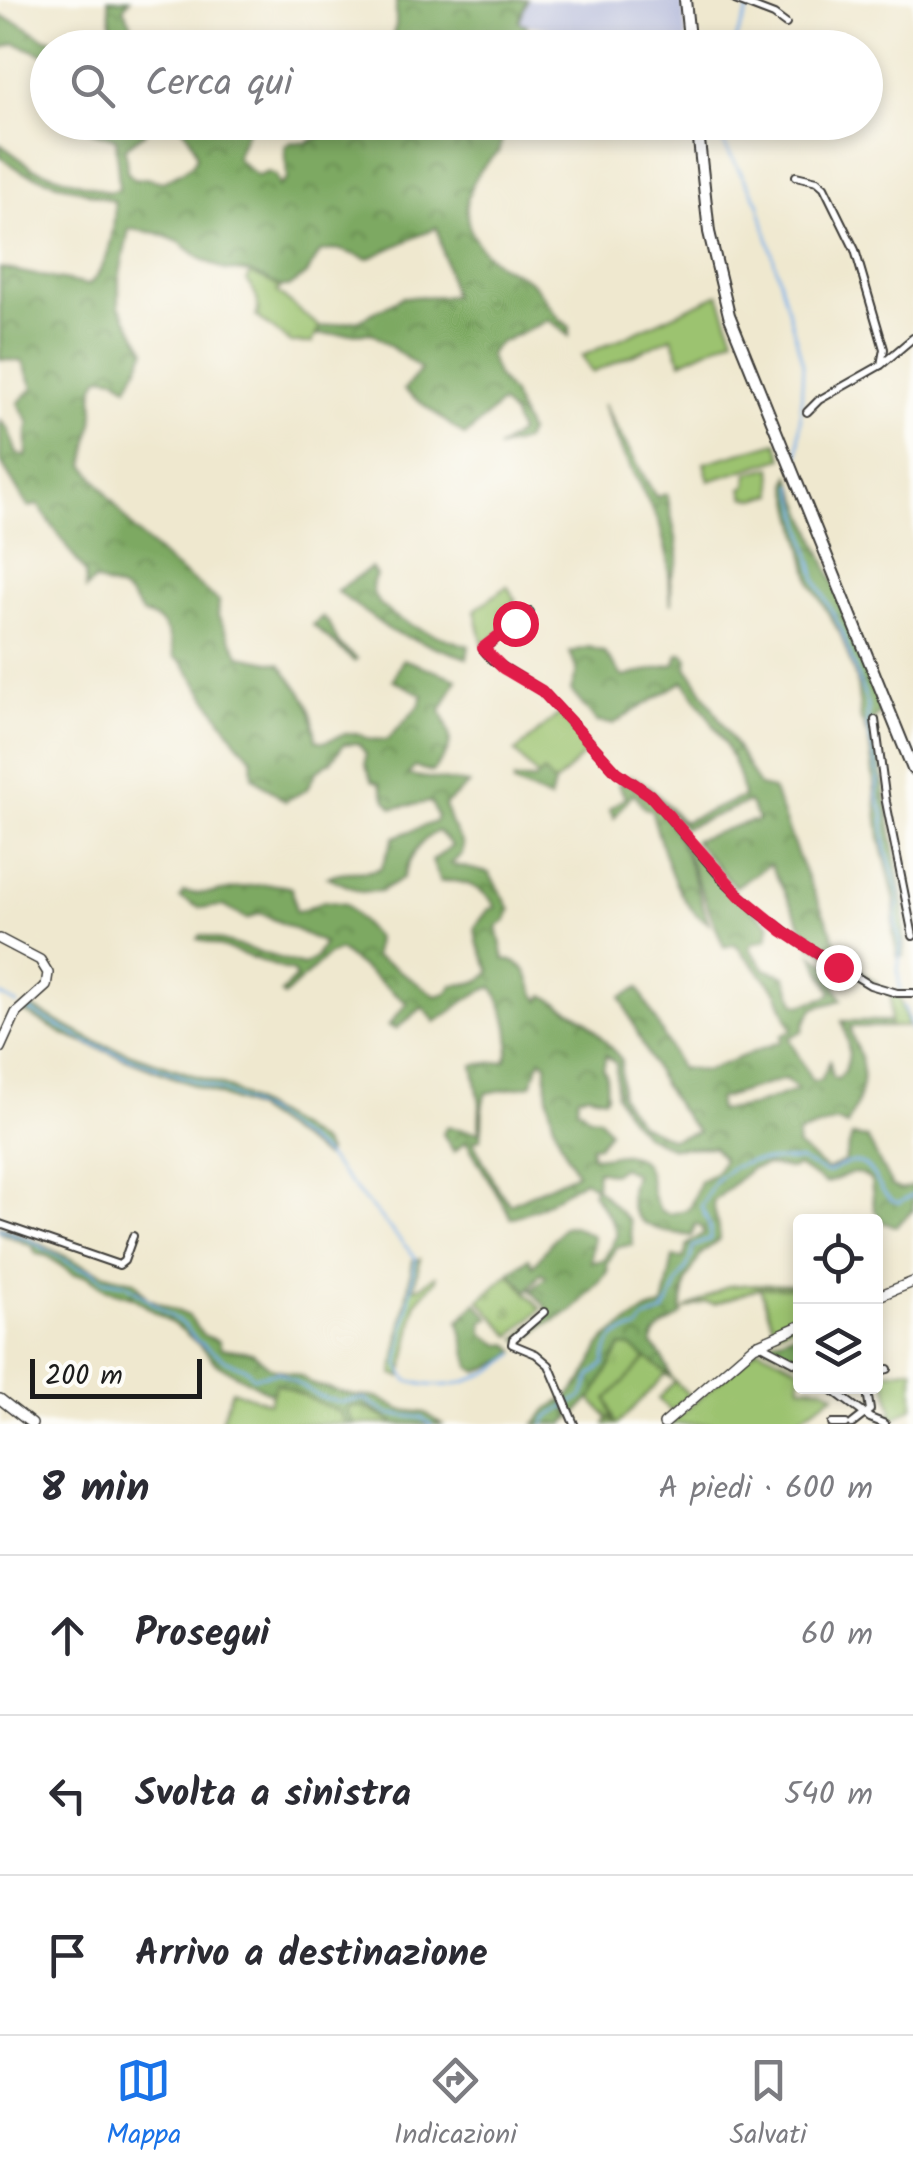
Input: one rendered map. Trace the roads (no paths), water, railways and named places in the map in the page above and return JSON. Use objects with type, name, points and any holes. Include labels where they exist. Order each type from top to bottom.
[{"type":"main road","points":[[685,0],[688,30]]},
{"type":"main road","points":[[699,140],[712,249],[729,315],[913,769]]},
{"type":"street","points":[[735,0],[786,24]]},
{"type":"street","points":[[796,176],[817,180],[824,187],[855,250],[884,349],[882,365]]},
{"type":"street","points":[[807,412],[818,400],[882,365],[913,338]]},
{"type":"street","points":[[530,612],[483,648],[492,660],[542,691],[617,772],[650,795],[723,880],[770,922],[870,984],[913,994]]},
{"type":"street","points":[[875,720],[886,802],[913,936]]},
{"type":"street","points":[[0,939],[40,960],[48,973],[46,986],[16,1013],[0,1048]]},
{"type":"street","points":[[0,1224],[119,1264],[124,1261],[133,1236]]},
{"type":"street","points":[[883,1294],[913,1282]]},
{"type":"street","points":[[544,1312],[512,1344],[549,1364],[574,1424]]},
{"type":"street","points":[[664,1424],[758,1343],[793,1329]]},
{"type":"street","points":[[758,1343],[793,1361]]},
{"type":"street","points":[[883,1370],[888,1369]]},
{"type":"street","points":[[838,1394],[866,1416],[885,1424]]},
{"type":"street","points":[[832,1424],[849,1424],[866,1416],[870,1408],[868,1394]]},
{"type":"street","points":[[0,1399],[32,1424]]},
{"type":"waterway","points":[[740,30],[749,8],[748,0]]},
{"type":"waterway","points":[[722,140],[758,202],[803,364],[798,466]]},
{"type":"waterway","points":[[793,485],[816,580],[841,629],[868,706],[867,726],[878,774],[877,794],[883,812],[886,849],[899,894],[896,925],[901,945],[900,991]]},
{"type":"waterway","points":[[0,995],[17,1004]]},
{"type":"waterway","points":[[904,1006],[913,1035]]},
{"type":"waterway","points":[[27,1009],[91,1044],[223,1091],[265,1112],[323,1153],[416,1258],[399,1365],[407,1380],[436,1385],[464,1382],[491,1371],[515,1354]]},
{"type":"waterway","points":[[544,1424],[547,1418],[583,1396],[591,1376],[604,1364],[613,1339],[663,1313],[693,1247],[710,1239],[710,1227],[701,1206],[715,1181],[731,1168],[751,1161],[800,1160],[826,1173],[858,1163],[866,1166],[891,1199],[899,1203],[913,1195]]},
{"type":"waterway","points":[[0,1229],[30,1240],[103,1280],[126,1284],[185,1326],[196,1340],[247,1369],[253,1377],[279,1372],[318,1396],[340,1402],[364,1399],[389,1414],[422,1418],[431,1424]]}]
